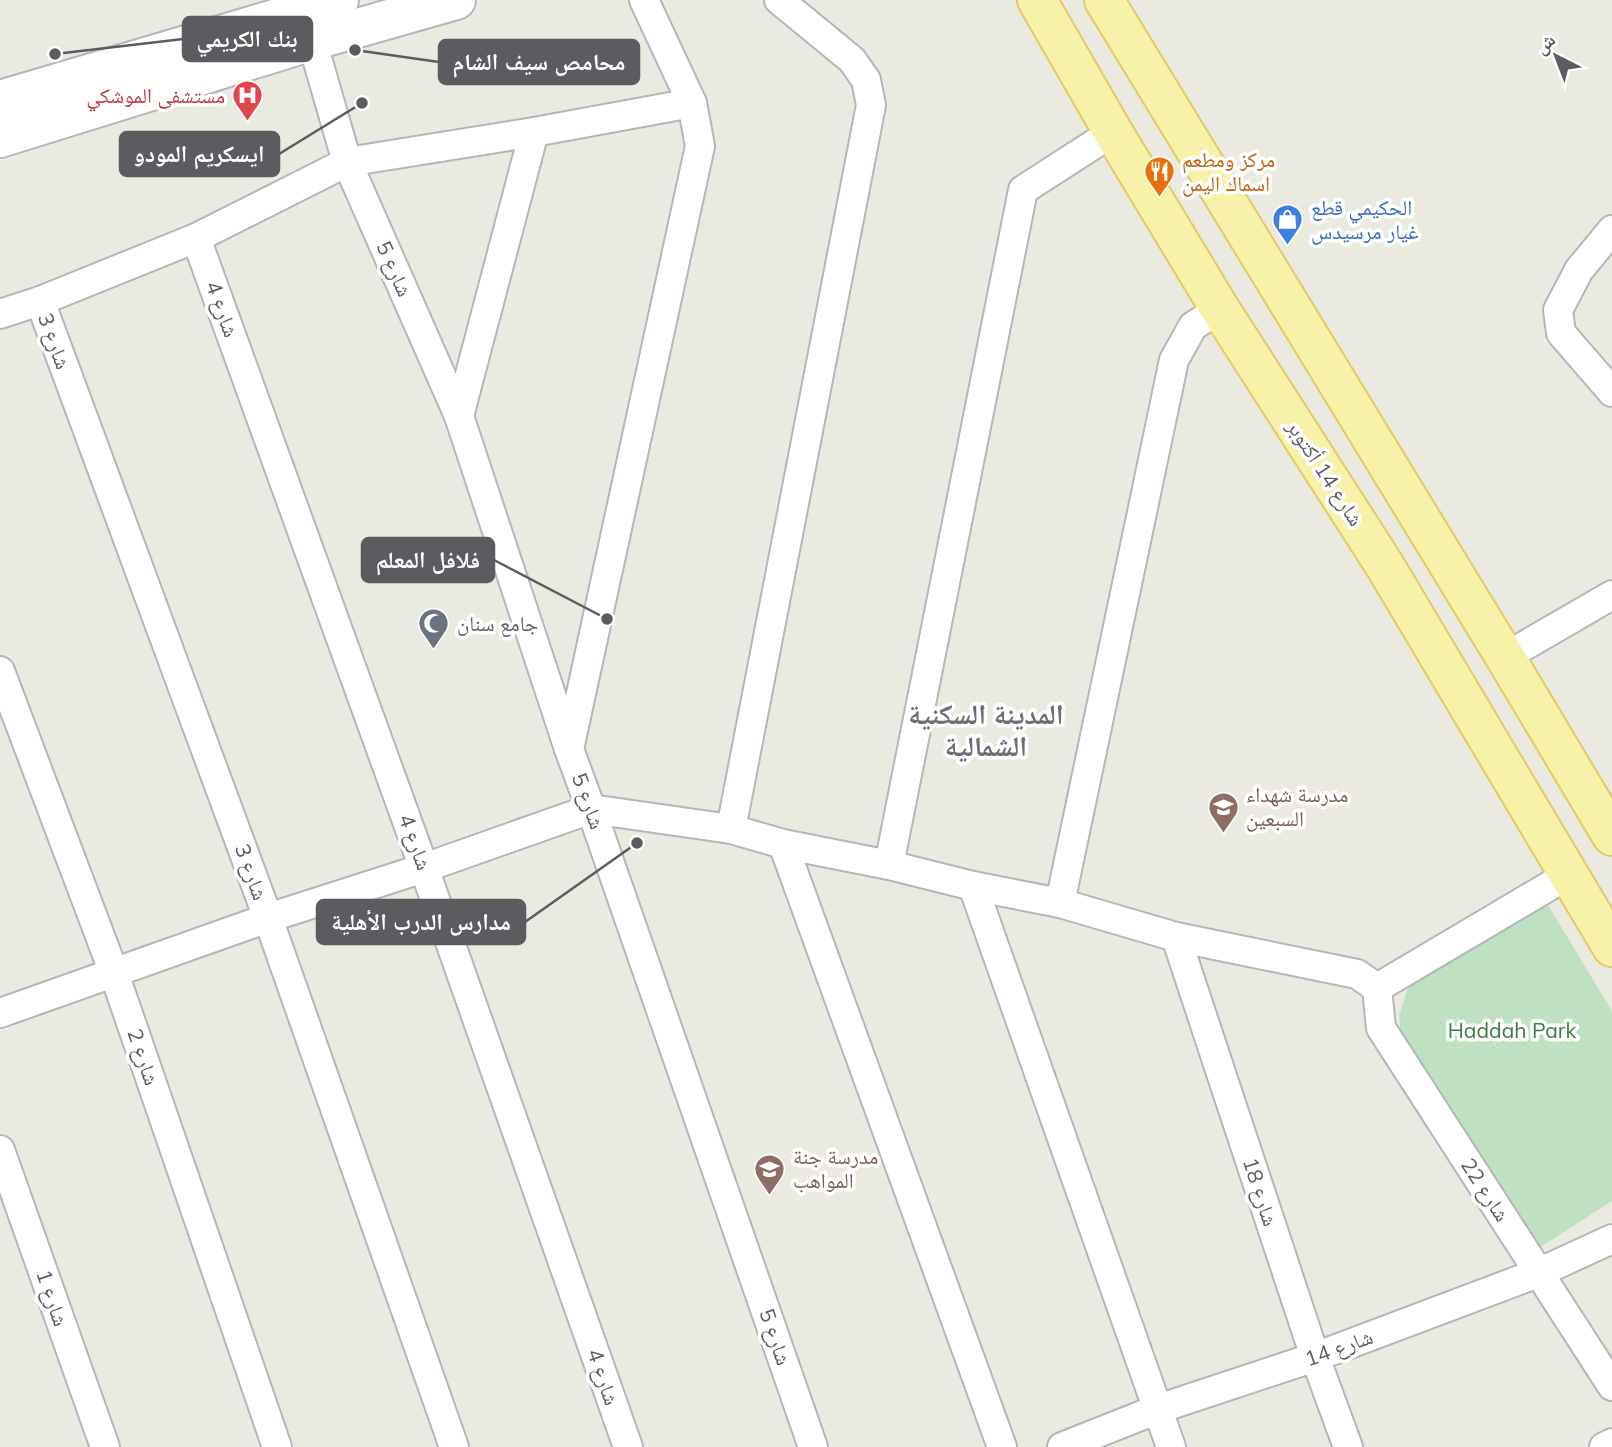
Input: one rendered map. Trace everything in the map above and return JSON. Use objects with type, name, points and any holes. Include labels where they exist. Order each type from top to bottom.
[{"type":"main road","points":[[0,100],[321,12],[456,0]]},
{"type":"main road","points":[[1104,0],[1612,836]]},
{"type":"main road","name":"شارع 14 أكتوبر","points":[[1046,3],[1113,132],[1220,309],[1385,566],[1612,947]]},
{"type":"main road","points":[[0,138],[321,12]]},
{"type":"main road","points":[[1385,566],[1435,542]]},
{"type":"street","points":[[569,748],[700,146],[692,103],[644,0]]},
{"type":"street","points":[[731,829],[871,105],[866,80],[852,61],[779,0]]},
{"type":"street","name":"شارع 5","points":[[321,12],[347,162],[458,416],[569,748],[813,1447]]},
{"type":"street","points":[[0,314],[40,301],[196,239],[347,162],[692,103]]},
{"type":"street","points":[[458,416],[534,132]]},
{"type":"street","points":[[889,865],[1023,190],[1113,132]]},
{"type":"street","points":[[1612,230],[1579,270],[1558,310],[1561,333],[1612,392]]},
{"type":"street","name":"شارع 4","points":[[196,239],[424,867],[628,1447]]},
{"type":"street","name":"شارع 3","points":[[40,301],[268,918],[454,1447]]},
{"type":"street","points":[[1060,903],[1174,360],[1193,326],[1220,309]]},
{"type":"street","points":[[1505,657],[1612,595]]},
{"type":"street","name":"شارع 2","points":[[0,671],[114,973],[277,1447]]},
{"type":"street","points":[[0,1013],[268,918],[592,809],[731,829],[783,844],[1060,903],[1175,937],[1357,974],[1377,988],[1569,875]]},
{"type":"street","points":[[783,844],[1002,1447]]},
{"type":"street","points":[[973,886],[1171,1447]]},
{"type":"street","name":"شارع 18","points":[[1175,937],[1315,1357],[1348,1447]]},
{"type":"street","name":"شارع 22","points":[[1377,988],[1381,1028],[1612,1386]]},
{"type":"street","name":"شارع 1","points":[[0,1150],[105,1447]]},
{"type":"street","name":"شارع 14","points":[[1062,1447],[1158,1409],[1315,1357],[1538,1273],[1612,1239]]},
{"type":"street","points":[[1604,1447],[1612,1443]]},
{"type":"green space","name":"Haddah Park","points":[[1545,900],[1612,1011],[1612,1201],[1539,1248],[1401,1038],[1399,1016],[1408,987],[1429,963]]},
{"type":"place","name":"محامص سيف الشام","points":[[355,50]]},
{"type":"place","name":"بنك الكريمي","points":[[55,54]]},
{"type":"place","name":"ايسكريم المودو","points":[[362,103]]},
{"type":"place","name":"مستشفى الموشكي","points":[[248,123]]},
{"type":"place","name":"مركز ومطعم اسماك اليمن","points":[[1159,199]]},
{"type":"place","name":"الحكيمي قطع غيار مرسيدس","points":[[1288,247]]},
{"type":"place","name":"فلافل المعلم","points":[[607,619]]},
{"type":"place","name":"جامع سنان","points":[[434,651]]},
{"type":"place","name":"مدرسة شهداء السبعين","points":[[1223,834]]},
{"type":"place","name":"مدارس الدرب الأهلية","points":[[637,843]]},
{"type":"place","name":"مدرسة جنة المواهب","points":[[770,1196]]},
{"type":"district","name":"المدينة السكنية الشمالية","points":[[986,730]]}]
